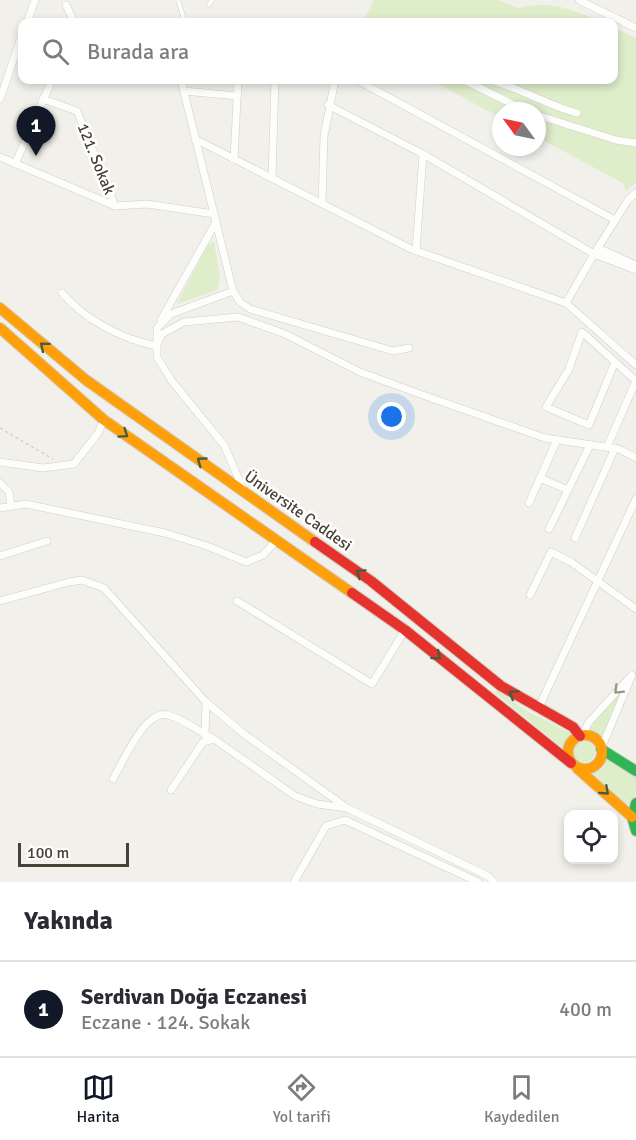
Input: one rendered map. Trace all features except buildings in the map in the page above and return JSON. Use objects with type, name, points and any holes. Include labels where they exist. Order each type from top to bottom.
[{"type":"main road","name":"Üniversite Caddesi","points":[[0,308],[87,380],[371,580],[501,686],[573,727],[581,736],[596,739],[602,749],[636,771]]},
{"type":"main road","points":[[0,328],[104,420],[405,630],[573,765],[632,817]]},
{"type":"main road","points":[[573,765],[568,747],[581,736]]},
{"type":"main road","points":[[573,765],[586,769],[596,765],[602,749]]},
{"type":"main road","points":[[636,803],[632,817],[636,831]]},
{"type":"street","points":[[28,18],[35,0]]},
{"type":"street","points":[[579,0],[616,18]]},
{"type":"street","points":[[66,5],[72,18]]},
{"type":"street","points":[[618,19],[636,28]]},
{"type":"street","points":[[0,99],[18,47]]},
{"type":"street","points":[[15,165],[50,84]]},
{"type":"street","points":[[182,84],[232,291],[240,302],[250,309],[393,351],[409,348]]},
{"type":"street","points":[[234,159],[238,84]]},
{"type":"street","points":[[272,178],[275,84]]},
{"type":"street","points":[[322,204],[324,136],[328,105],[334,84]]},
{"type":"street","points":[[364,84],[615,220]]},
{"type":"street","points":[[472,84],[508,102]]},
{"type":"street","points":[[503,84],[526,91],[545,103],[577,113]]},
{"type":"street","points":[[184,91],[237,96]]},
{"type":"street","name":"121. Sokak","points":[[43,99],[77,111],[115,206]]},
{"type":"street","points":[[328,105],[423,154],[596,251],[636,270]]},
{"type":"street","points":[[546,118],[616,140],[636,143]]},
{"type":"street","points":[[195,139],[416,251],[566,303],[636,365]]},
{"type":"street","points":[[416,251],[423,154]]},
{"type":"street","points":[[0,157],[115,206],[147,204],[214,214]]},
{"type":"street","points":[[566,303],[615,220],[628,200],[636,193]]},
{"type":"street","points":[[216,222],[157,328],[157,357],[171,380],[224,445],[244,491]]},
{"type":"street","points":[[596,251],[636,265]]},
{"type":"street","points":[[157,328],[171,314],[232,291]]},
{"type":"street","points":[[62,293],[74,307],[88,317],[137,342],[156,346]]},
{"type":"street","points":[[156,346],[162,334],[184,322],[238,317],[285,334],[360,372],[545,438],[611,448],[636,458]]},
{"type":"street","points":[[575,538],[636,381],[582,332],[569,369],[546,408],[589,425],[615,362]]},
{"type":"street","points":[[0,462],[55,468],[74,464],[98,434],[104,420]]},
{"type":"street","points":[[529,503],[557,440]]},
{"type":"street","points":[[549,529],[590,444]]},
{"type":"street","points":[[540,478],[568,490]]},
{"type":"street","points":[[0,483],[9,492],[11,505]]},
{"type":"street","points":[[538,709],[636,499]]},
{"type":"street","points":[[0,508],[26,504],[165,533],[207,546],[246,562],[263,555],[277,540]]},
{"type":"street","points":[[0,556],[47,540]]},
{"type":"street","points":[[530,595],[551,552],[636,609]]},
{"type":"street","points":[[0,601],[82,580],[104,588],[206,702],[251,739],[347,808],[488,876],[494,882]]},
{"type":"street","points":[[237,601],[372,684],[405,630]]},
{"type":"street","points":[[581,736],[588,723],[634,672]]},
{"type":"street","points":[[602,749],[634,672]]},
{"type":"street","points":[[205,735],[206,702]]},
{"type":"street","points":[[113,779],[150,720],[164,714],[214,739],[295,796],[317,804],[347,808]]},
{"type":"street","points":[[171,790],[203,742],[214,739]]},
{"type":"street","points":[[294,882],[326,826],[345,820],[478,882]]},
{"type":"lane","points":[[178,0],[184,18]]},
{"type":"lane","points":[[209,5],[212,0]]},
{"type":"path","points":[[0,428],[47,458],[59,461]]},
{"type":"green space","points":[[374,0],[498,0],[518,8],[551,5],[592,18],[364,18]]},
{"type":"green space","points":[[618,30],[636,38],[636,182],[626,191],[623,183],[546,142],[546,102],[492,102],[492,113],[438,84],[618,84]]},
{"type":"green space","points":[[214,242],[220,278],[217,290],[177,304],[208,245]]},
{"type":"green space","points":[[627,683],[602,738],[588,730]]},
{"type":"green space","points":[[497,690],[527,711],[572,734],[563,748],[495,693]]},
{"type":"green space","points":[[584,740],[594,747],[595,751],[588,761],[584,762],[574,755],[573,751],[580,741]]},
{"type":"green space","points":[[608,756],[636,776],[636,794],[626,807],[591,774],[603,768]]},
{"type":"traffic: fast","points":[[601,749],[636,771]]},
{"type":"traffic: fast","points":[[636,803],[632,817],[636,831]]},
{"type":"traffic: slow","points":[[0,308],[86,380],[315,542]]},
{"type":"traffic: slow","points":[[0,328],[104,420],[352,593]]},
{"type":"traffic: slow","points":[[585,735],[597,740],[602,752],[597,764],[585,769],[573,764],[568,752],[573,740],[585,735]]},
{"type":"traffic: slow","points":[[578,769],[632,817]]},
{"type":"traffic: jam","points":[[315,542],[371,581],[501,686],[573,727],[580,736]]},
{"type":"traffic: jam","points":[[352,593],[405,630],[571,763]]},
{"type":"place","name":"Serdivan Doğa Eczanesi","points":[[36,156]]}]
